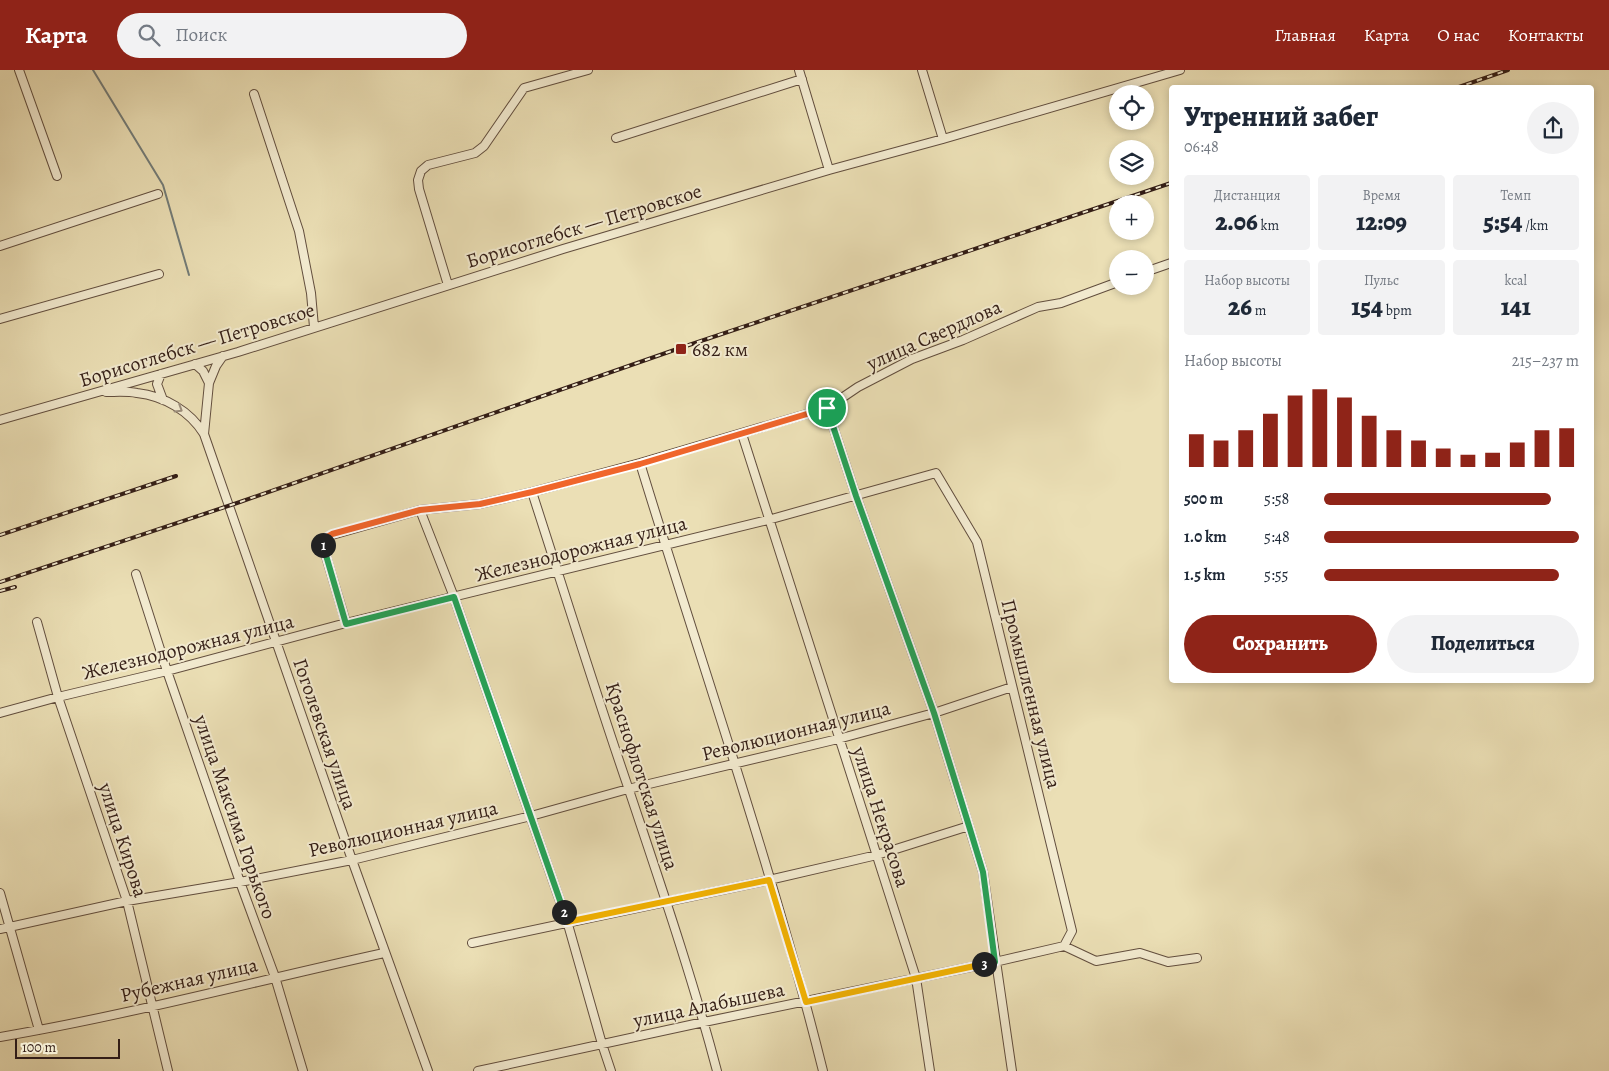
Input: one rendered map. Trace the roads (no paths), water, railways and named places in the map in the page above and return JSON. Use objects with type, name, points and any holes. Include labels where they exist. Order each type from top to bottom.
[{"type":"street","points":[[20,70],[57,176]]},
{"type":"street","points":[[448,284],[419,189],[418,180],[421,171],[428,165],[475,153],[484,146],[524,88],[588,70]]},
{"type":"street","points":[[799,70],[829,170]]},
{"type":"street","points":[[922,70],[943,139]]},
{"type":"street","name":"Борисоглебск — Петровское","points":[[0,420],[223,356],[448,284],[829,170],[1180,70]]},
{"type":"street","points":[[616,138],[802,79]]},
{"type":"street","points":[[254,94],[299,232],[311,293],[314,327]]},
{"type":"street","points":[[0,246],[158,194]]},
{"type":"street","points":[[1154,269],[1169,264]]},
{"type":"street","points":[[0,319],[159,274]]},
{"type":"street","name":"улица Свердлова","points":[[346,624],[323,546],[325,538],[332,534],[420,510],[480,504],[532,492],[640,464],[827,408],[858,387],[912,359],[963,340],[1038,308],[1061,303],[1109,285]]},
{"type":"street","points":[[204,434],[209,383],[216,366],[223,356]]},
{"type":"street","points":[[195,364],[203,371],[209,383]]},
{"type":"street","points":[[161,374],[157,384],[163,400]]},
{"type":"street","points":[[98,392],[137,393],[163,400],[176,406],[191,417],[204,434]]},
{"type":"street","points":[[827,408],[856,496],[934,713],[983,872],[1012,1071]]},
{"type":"street","name":"Гоголевская улица","points":[[204,434],[384,953],[428,1071]]},
{"type":"street","name":"улица Некрасова","points":[[742,434],[916,978],[930,1071]]},
{"type":"street","points":[[640,464],[736,763],[806,1002],[823,1071]]},
{"type":"street","name":"Железнодорожная улица","points":[[0,712],[558,570],[768,520],[936,473]]},
{"type":"street","name":"Промышленная улица","points":[[936,473],[977,542],[1072,931],[1064,946]]},
{"type":"street","name":"Краснофлотская улица","points":[[532,492],[628,789],[667,902],[717,1071]]},
{"type":"street","points":[[420,510],[454,597],[531,816],[567,922],[611,1071]]},
{"type":"street","name":"улица Максима Горького","points":[[136,574],[167,671],[240,882],[276,977],[303,1071]]},
{"type":"street","name":"улица Кирова","points":[[37,622],[58,697],[127,901],[168,1071]]},
{"type":"street","name":"Революционная улица","points":[[0,929],[127,901],[240,882],[352,860],[531,816],[628,789],[838,739],[934,713],[1012,687]]},
{"type":"street","points":[[472,943],[877,855],[969,826]]},
{"type":"street","points":[[0,893],[39,1030]]},
{"type":"street","points":[[1064,946],[1096,961],[1140,953],[1168,962],[1197,958]]},
{"type":"street","name":"улица Алабышева","points":[[478,1071],[509,1068],[602,1044],[1064,946]]},
{"type":"street","name":"Рубежная улица","points":[[0,1037],[152,1006],[384,953]]},
{"type":"waterway","points":[[93,70],[163,185],[189,275]]},
{"type":"railway","points":[[1465,85],[1508,70]]},
{"type":"railway","points":[[0,582],[237,503],[680,348],[1169,184]]},
{"type":"railway","points":[[0,535],[176,476]]},
{"type":"railway","points":[[0,591],[15,587]]},
{"type":"place","name":"682 км","points":[[681,349]]}]
